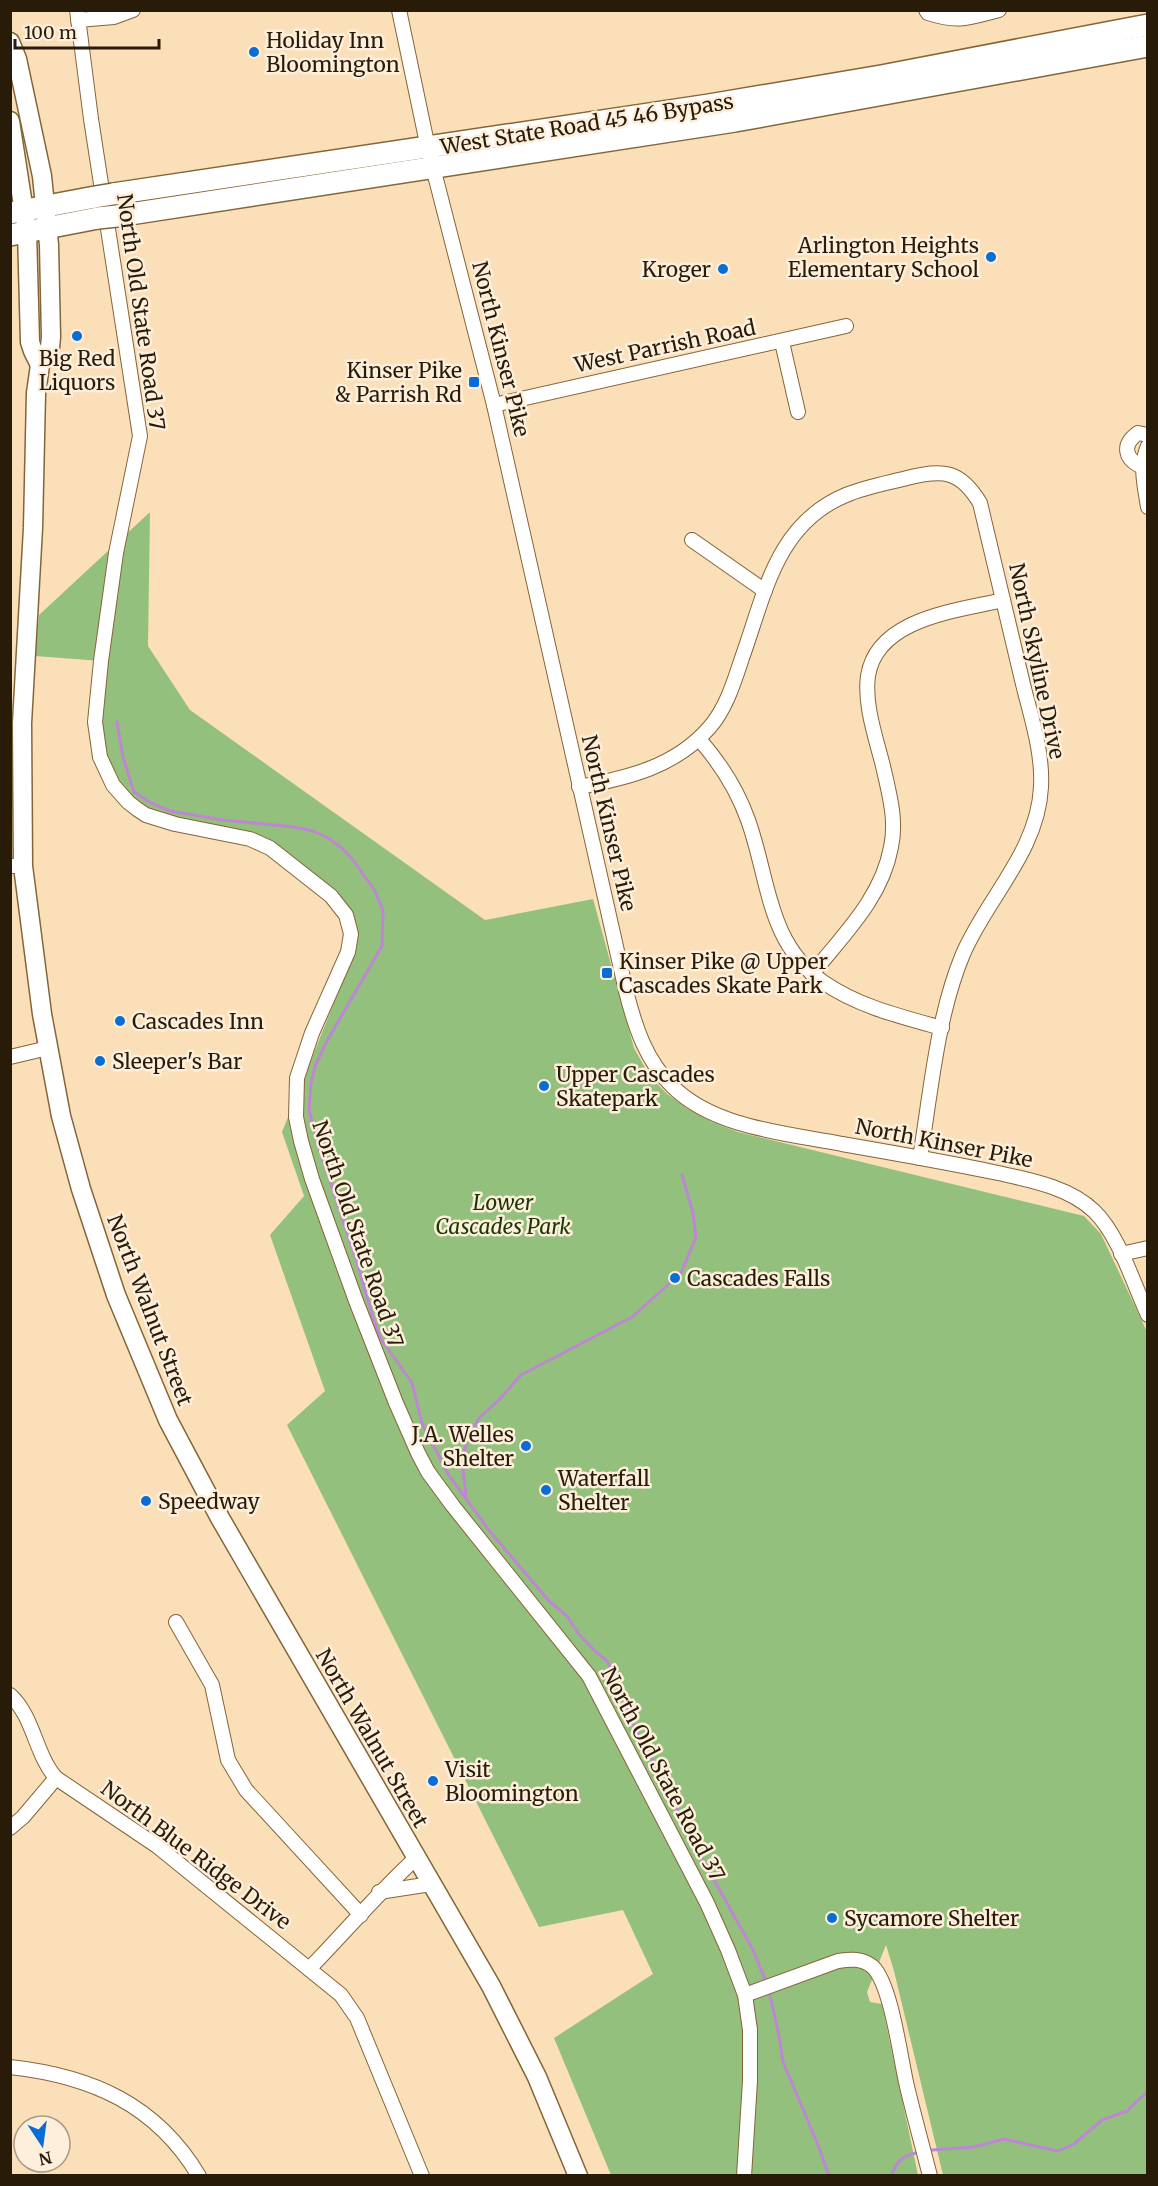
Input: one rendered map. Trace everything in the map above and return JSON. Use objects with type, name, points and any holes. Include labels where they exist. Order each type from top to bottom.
[{"type":"highway","name":"West State Road 45 46 Bypass","points":[[19,233],[1148,25]]},
{"type":"highway","name":"West State Road 45 46 Bypass","points":[[18,211],[104,195],[746,119],[1148,46]]},
{"type":"highway","points":[[977,78],[984,67],[1003,53]]},
{"type":"main road","name":"North Walnut Street","points":[[10,42],[17,60],[40,164],[48,226],[51,337],[48,351],[40,365],[36,393],[37,425],[16,724],[17,866],[48,1048],[66,1135],[100,1248],[133,1337],[168,1420],[220,1518],[491,1986],[537,2077],[578,2175]]},
{"type":"main road","name":"North Walnut Street","points":[[10,121],[30,342],[40,365]]},
{"type":"street","points":[[77,15],[114,16],[134,10]]},
{"type":"street","name":"North Kinser Pike","points":[[399,10],[431,158],[494,405],[579,787],[635,1025],[645,1050],[663,1077],[690,1102],[720,1117],[771,1131],[1020,1178],[1069,1194],[1085,1203],[1102,1221],[1148,1315]]},
{"type":"street","points":[[926,10],[945,18],[960,20],[999,10]]},
{"type":"street","name":"North Old State Road 37","points":[[77,15],[140,436],[116,552],[101,661],[95,722],[100,757],[113,785],[128,802],[146,815],[175,824],[250,839],[270,848],[331,896],[346,915],[351,934],[348,952],[312,1033],[297,1078],[295,1109],[300,1141],[356,1301],[396,1403],[428,1472],[558,1635],[598,1690],[707,1903],[738,1972],[748,2012],[751,2052],[744,2175]]},
{"type":"street","name":"West Parrish Road","points":[[494,405],[846,327]]},
{"type":"street","points":[[782,342],[798,412]]},
{"type":"street","points":[[1143,467],[1131,463],[1128,452],[1132,438],[1138,433],[1148,435]]},
{"type":"street","points":[[1148,446],[1143,467],[1148,507]]},
{"type":"street","name":"North Skyline Drive","points":[[765,591],[779,556],[792,536],[814,513],[835,500],[868,488],[929,473],[945,473],[963,480],[973,490],[980,503],[1038,754],[1041,788],[1034,823],[1020,856],[975,929],[949,994],[920,1158]]},
{"type":"street","points":[[579,787],[612,781],[653,768],[681,754],[711,726],[727,699],[765,591],[692,540]]},
{"type":"street","points":[[812,974],[870,900],[884,873],[892,845],[892,804],[868,702],[868,675],[877,653],[894,635],[915,623],[1003,600]]},
{"type":"street","points":[[699,739],[726,772],[737,793],[749,822],[779,928],[790,950],[812,974],[855,999],[888,1012],[942,1028]]},
{"type":"street","points":[[10,1057],[48,1048]]},
{"type":"street","points":[[1120,1254],[1148,1248]]},
{"type":"street","points":[[176,1622],[212,1685],[224,1746],[235,1775],[246,1790],[361,1915]]},
{"type":"street","points":[[10,1695],[24,1712],[47,1764],[56,1778],[23,1817],[10,1828]]},
{"type":"street","name":"North Blue Ridge Drive","points":[[56,1778],[156,1846],[341,1995],[353,2011],[422,2175]]},
{"type":"street","points":[[309,1969],[361,1915],[379,1892],[416,1858]]},
{"type":"street","points":[[379,1892],[431,1884]]},
{"type":"street","points":[[745,1995],[838,1960],[853,1958],[873,1968],[882,1983],[889,2006],[930,2175]]},
{"type":"street","points":[[10,2067],[80,2080],[114,2094],[150,2117],[167,2132],[180,2145],[200,2175]]},
{"type":"green space","name":"Lower Cascades Park","points":[[150,512],[148,646],[190,710],[485,920],[593,899],[634,1048],[649,1075],[666,1093],[686,1108],[712,1122],[738,1132],[1084,1216],[1101,1234],[1148,1334],[1147,2175],[943,2175],[886,1945],[867,1992],[870,2002],[882,2004],[918,2175],[611,2175],[554,2038],[653,1974],[623,1910],[539,1927],[287,1425],[325,1391],[270,1235],[304,1196],[282,1132],[354,953],[356,930],[283,852],[151,811],[129,799],[117,784],[101,745],[101,661],[35,656],[39,615]]},
{"type":"waterway","points":[[117,722],[123,757],[134,792],[170,811],[313,831],[342,848],[375,891],[383,911],[382,946],[315,1066],[309,1110],[374,1321],[381,1339],[412,1383],[422,1423],[448,1474],[488,1529],[549,1601],[567,1616],[578,1633],[607,1661],[624,1693],[629,1715],[641,1740],[657,1767],[688,1833],[753,1950],[767,1984]]},
{"type":"waterway","points":[[466,1496],[462,1460],[468,1439],[479,1418],[521,1375],[632,1317],[681,1273],[696,1237],[693,1213],[682,1175]]},
{"type":"waterway","points":[[769,1990],[783,2062],[829,2176]]},
{"type":"waterway","points":[[932,2150],[974,2147],[1004,2139],[1058,2151],[1074,2144],[1102,2120],[1127,2111],[1148,2091]]},
{"type":"waterway","points":[[891,2176],[900,2160],[916,2153]]},
{"type":"place","name":"Holiday Inn Bloomington","points":[[254,52]]},
{"type":"place","name":"Arlington Heights Elementary School","points":[[991,257]]},
{"type":"place","name":"Kroger","points":[[723,269]]},
{"type":"place","name":"Big Red Liquors","points":[[77,336]]},
{"type":"place","name":"Kinser Pike & Parrish Rd","points":[[474,382]]},
{"type":"place","name":"Kinser Pike @ Upper Cascades Skate Park","points":[[607,973]]},
{"type":"place","name":"Cascades Inn","points":[[120,1021]]},
{"type":"place","name":"Sleeper's Bar","points":[[100,1061]]},
{"type":"place","name":"Upper Cascades Skatepark","points":[[544,1086]]},
{"type":"place","name":"Cascades Falls","points":[[675,1278]]},
{"type":"place","name":"J.A. Welles Shelter","points":[[526,1446]]},
{"type":"place","name":"Waterfall Shelter","points":[[546,1490]]},
{"type":"place","name":"Speedway","points":[[146,1501]]},
{"type":"place","name":"Visit Bloomington","points":[[433,1781]]},
{"type":"place","name":"Sycamore Shelter","points":[[832,1918]]}]
